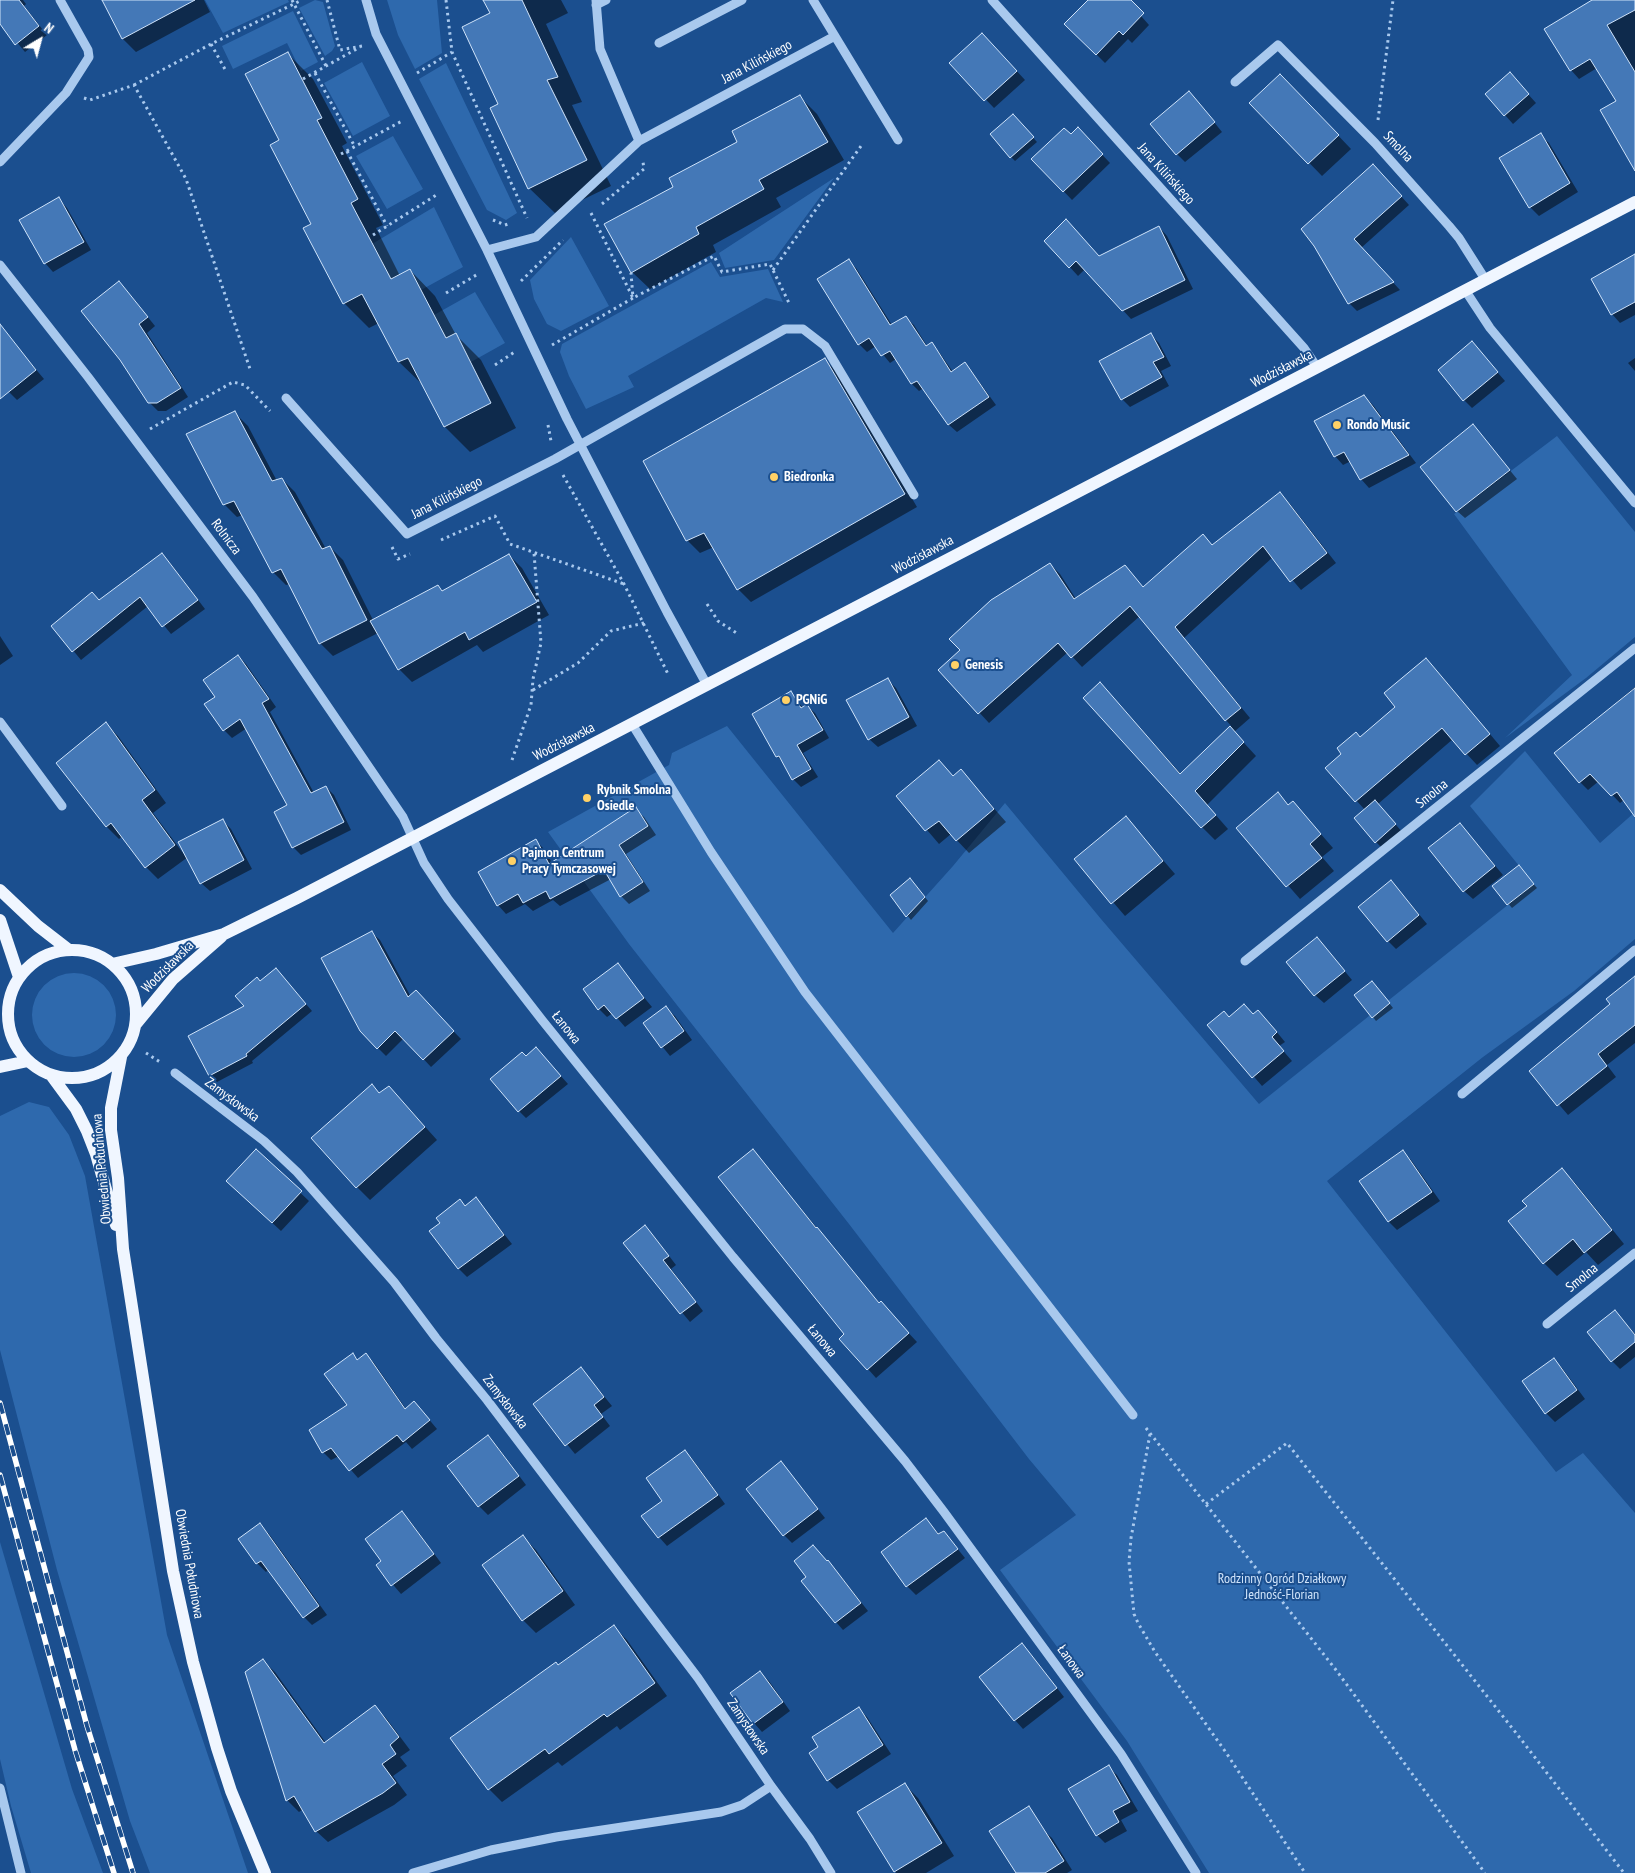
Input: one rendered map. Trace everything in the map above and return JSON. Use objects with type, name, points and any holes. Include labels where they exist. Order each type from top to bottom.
[{"type":"main road","name":"Wodzisławska","points":[[112,964],[156,954],[224,934],[1635,202]]},
{"type":"main road","points":[[0,890],[38,926],[69,950]]},
{"type":"main road","points":[[0,920],[19,977]]},
{"type":"main road","name":"Wodzisławska","points":[[136,1024],[173,979],[224,934]]},
{"type":"main road","points":[[69,950],[93,954],[112,964],[125,978],[132,992],[136,1008],[136,1024],[130,1043],[120,1057],[104,1070],[85,1078],[64,1078],[51,1075],[28,1061],[13,1040],[4,1021],[11,994],[19,977],[30,965],[42,957],[69,950]]},
{"type":"main road","name":"Obwiednia Południowa","points":[[120,1057],[111,1108],[111,1130],[118,1178],[123,1249],[173,1571],[191,1654],[210,1723],[231,1791],[265,1873]]},
{"type":"main road","points":[[0,1067],[28,1061]]},
{"type":"main road","name":"Obwiednia Południowa","points":[[51,1075],[76,1109],[90,1138],[123,1249]]},
{"type":"street","points":[[0,162],[66,93],[89,57],[88,50],[60,0]]},
{"type":"street","points":[[366,0],[376,34],[487,250],[567,419],[707,685]]},
{"type":"street","points":[[606,0],[596,3],[600,49],[639,141]]},
{"type":"street","points":[[659,43],[742,0]]},
{"type":"street","points":[[813,0],[898,140]]},
{"type":"street","name":"Jana Kilińskiego","points":[[992,0],[1304,348],[1317,367]]},
{"type":"street","name":"Jana Kilińskiego","points":[[487,250],[536,237],[639,141],[835,36]]},
{"type":"street","name":"Smolna","points":[[1235,82],[1278,45],[1375,143],[1459,238],[1485,279]]},
{"type":"street","name":"Rolnicza","points":[[0,265],[88,377],[254,597],[403,817],[412,838]]},
{"type":"street","points":[[1465,290],[1490,328],[1635,503]]},
{"type":"street","name":"Jana Kilińskiego","points":[[286,398],[408,534],[555,459],[785,329],[803,329],[826,346],[914,495]]},
{"type":"street","name":"Smolna","points":[[1245,961],[1635,648]]},
{"type":"street","points":[[0,722],[62,806]]},
{"type":"street","points":[[632,724],[716,860],[805,992],[1133,1415]]},
{"type":"street","name":"Łanowa","points":[[412,838],[424,863],[448,899],[542,1020],[733,1257],[905,1461],[944,1512],[1121,1754],[1196,1873]]},
{"type":"street","points":[[1462,1094],[1635,950]]},
{"type":"street","name":"Zamysłowska","points":[[175,1073],[264,1141],[297,1172],[394,1282],[692,1670],[771,1786],[810,1839],[831,1873]]},
{"type":"street","name":"Smolna","points":[[1547,1324],[1635,1253]]},
{"type":"street","points":[[413,1873],[492,1850],[547,1839],[721,1812],[742,1805],[771,1786]]},
{"type":"street","points":[[0,1788],[22,1873]]},
{"type":"path","points":[[66,93],[90,100],[134,85],[293,2],[302,0]]},
{"type":"path","points":[[327,0],[340,50],[363,46]]},
{"type":"path","points":[[446,0],[452,52],[527,218]]},
{"type":"path","points":[[1375,143],[1393,0]]},
{"type":"path","points":[[293,2],[326,66]]},
{"type":"path","points":[[211,44],[226,71]]},
{"type":"path","points":[[363,46],[367,54]]},
{"type":"path","points":[[303,79],[363,46]]},
{"type":"path","points":[[413,76],[452,52]]},
{"type":"path","points":[[315,73],[355,147]]},
{"type":"path","points":[[134,85],[186,179],[250,369]]},
{"type":"path","points":[[398,113],[406,129]]},
{"type":"path","points":[[341,154],[402,121]]},
{"type":"path","points":[[773,270],[862,146]]},
{"type":"path","points":[[347,151],[386,226]]},
{"type":"path","points":[[373,235],[439,194],[435,186]]},
{"type":"path","points":[[520,220],[527,218],[535,212]]},
{"type":"path","points":[[591,213],[633,298]]},
{"type":"path","points":[[492,219],[506,224],[513,222]]},
{"type":"path","points":[[536,354],[633,298],[714,256],[722,272],[770,264],[789,303]]},
{"type":"path","points":[[446,293],[478,273],[483,282]]},
{"type":"path","points":[[632,273],[633,298]]},
{"type":"path","points":[[494,365],[517,351],[513,342]]},
{"type":"path","points":[[547,422],[555,459],[624,584],[669,676]]},
{"type":"path","points":[[512,760],[531,705],[541,642],[534,553]]},
{"type":"path","points":[[546,558],[624,584]]},
{"type":"path","points":[[707,604],[718,621],[738,634]]},
{"type":"path","points":[[532,690],[578,664],[611,631],[644,623]]},
{"type":"path","points":[[1133,1415],[1150,1433],[1348,1686],[1485,1873]]},
{"type":"path","points":[[1150,1433],[1131,1538],[1129,1562],[1134,1614],[1155,1652],[1232,1761],[1305,1873]]},
{"type":"path","points":[[1206,1504],[1287,1443],[1624,1873]]},
{"type":"green space","points":[[205,0],[288,0],[289,2],[223,33]]},
{"type":"green space","points":[[315,0],[323,2],[335,46],[325,56],[299,8]]},
{"type":"green space","points":[[387,0],[437,0],[442,53],[415,69],[398,35]]},
{"type":"green space","points":[[293,11],[318,62],[301,71],[287,43],[233,69],[222,46]]},
{"type":"green space","points":[[362,62],[390,116],[353,136],[324,83]]},
{"type":"green space","points":[[446,63],[517,213],[506,220],[487,210],[419,79]]},
{"type":"green space","points":[[393,136],[423,189],[387,209],[356,156]]},
{"type":"green space","points":[[834,178],[774,260],[725,268],[719,253]]},
{"type":"green space","points":[[434,207],[463,267],[421,290],[410,269],[391,279],[372,244]]},
{"type":"green space","points":[[571,237],[609,306],[561,331],[547,324],[534,299],[530,280]]},
{"type":"green space","points":[[711,262],[720,277],[768,269],[783,302],[766,298],[628,376],[634,387],[586,409],[569,376],[560,352],[562,344]]},
{"type":"green space","points":[[475,292],[505,343],[471,362],[456,333],[446,338],[434,315]]},
{"type":"green space","points":[[1557,436],[1635,532],[1635,637],[1586,678],[1505,738],[1572,675],[1454,514]]},
{"type":"green space","name":"Rodzinny Ogród Działkowy Jedność-Florian","points":[[727,726],[893,933],[953,866],[1005,803],[1259,1104],[1534,884],[1470,806],[1525,751],[1600,843],[1635,812],[1635,939],[1574,991],[1483,1057],[1327,1181],[1556,1472],[1583,1453],[1635,1513],[1635,1873],[1209,1873],[1127,1741],[1000,1570],[1076,1515],[1029,1459],[849,1224],[629,944],[548,832],[669,765],[672,753]]},
{"type":"green space","points":[[74,973],[90,976],[104,985],[113,999],[116,1015],[113,1031],[104,1045],[90,1054],[74,1057],[58,1054],[44,1045],[35,1031],[32,1015],[35,999],[44,985],[58,976]]},
{"type":"green space","points":[[29,1102],[49,1107],[69,1135],[85,1176],[167,1635],[248,1873],[150,1873],[130,1821],[57,1570],[0,1350],[0,1116]]},
{"type":"green space","points":[[0,1542],[72,1789],[103,1873],[31,1873],[11,1806],[0,1759]]},
{"type":"building","points":[[0,0],[19,0],[39,26],[15,45],[0,24]]},
{"type":"building","points":[[102,0],[195,0],[122,39]]},
{"type":"building","points":[[483,0],[522,0],[558,77],[547,80],[587,160],[528,189],[490,108],[498,104],[462,27],[490,13]]},
{"type":"building","points":[[1088,0],[1131,0],[1144,13],[1123,35],[1119,31],[1096,55],[1064,24]]},
{"type":"building","points":[[1592,0],[1635,0],[1635,10],[1607,25],[1635,72],[1635,171],[1600,110],[1616,101],[1590,59],[1570,71],[1544,29]]},
{"type":"building","points":[[982,33],[1017,71],[984,101],[949,63]]},
{"type":"building","points":[[288,52],[322,118],[317,120],[358,199],[351,203],[391,279],[410,269],[446,338],[456,333],[491,403],[444,427],[408,358],[398,362],[362,294],[343,304],[303,228],[311,224],[270,145],[279,140],[245,74]]},
{"type":"building","points":[[1510,72],[1529,94],[1504,116],[1485,94]]},
{"type":"building","points":[[1280,74],[1339,135],[1308,164],[1249,103]]},
{"type":"building","points":[[1189,91],[1215,122],[1176,155],[1150,124]]},
{"type":"building","points":[[800,95],[828,142],[759,180],[764,189],[696,227],[699,234],[631,273],[604,224],[673,187],[669,178],[737,142],[732,131]]},
{"type":"building","points":[[1013,114],[1034,137],[1010,158],[990,134]]},
{"type":"building","points":[[1078,127],[1103,154],[1063,192],[1031,159],[1064,128],[1071,134]]},
{"type":"building","points":[[1541,133],[1570,183],[1529,208],[1499,158]]},
{"type":"building","points":[[1373,164],[1402,196],[1354,239],[1394,282],[1348,304],[1314,246],[1301,229]]},
{"type":"building","points":[[59,197],[84,242],[44,264],[19,220]]},
{"type":"building","points":[[1066,219],[1099,256],[1159,226],[1185,280],[1122,311],[1076,261],[1069,268],[1044,241]]},
{"type":"building","points":[[1635,254],[1635,302],[1611,315],[1591,279]]},
{"type":"building","points":[[849,259],[890,325],[906,316],[926,346],[932,342],[951,372],[965,362],[989,397],[948,425],[917,381],[911,384],[890,351],[881,356],[869,338],[858,345],[817,279]]},
{"type":"building","points":[[119,281],[148,317],[139,324],[181,388],[157,403],[148,403],[120,360],[81,311]]},
{"type":"building","points":[[0,324],[36,370],[0,399]]},
{"type":"building","points":[[1151,333],[1164,357],[1153,362],[1162,377],[1121,400],[1099,361]]},
{"type":"building","points":[[1472,341],[1498,372],[1463,401],[1438,370]]},
{"type":"building","name":"Biedronka","points":[[825,358],[905,494],[737,590],[704,533],[686,541],[643,461]]},
{"type":"building","points":[[1364,395],[1409,455],[1360,480],[1344,452],[1334,457],[1314,421]]},
{"type":"building","points":[[235,411],[272,481],[282,478],[322,549],[330,546],[367,620],[319,644],[281,569],[272,573],[234,501],[223,505],[186,434]]},
{"type":"building","points":[[1473,424],[1510,470],[1456,512],[1420,467]]},
{"type":"building","points":[[1280,492],[1327,553],[1290,582],[1263,546],[1175,627],[1241,708],[1225,721],[1130,606],[1071,658],[1058,643],[978,714],[938,670],[960,650],[949,639],[991,600],[1050,563],[1074,599],[1125,565],[1143,587],[1203,534],[1212,545]]},
{"type":"building","points":[[162,553],[198,600],[162,627],[140,597],[72,652],[51,626],[92,592],[99,600]]},
{"type":"building","points":[[509,554],[537,602],[469,640],[465,632],[398,670],[370,621],[438,585],[442,591]]},
{"type":"building","points":[[238,655],[269,699],[262,703],[311,793],[326,786],[344,822],[292,848],[274,812],[287,805],[240,719],[223,731],[204,704],[215,697],[203,680]]},
{"type":"building","points":[[1426,658],[1490,734],[1465,755],[1442,728],[1355,802],[1325,768],[1341,754],[1337,748],[1356,732],[1360,737],[1395,707],[1384,693]]},
{"type":"building","points":[[888,678],[909,717],[868,740],[846,700]]},
{"type":"building","points":[[1100,682],[1180,774],[1230,726],[1244,742],[1195,791],[1216,815],[1201,828],[1083,698]]},
{"type":"building","points":[[1635,688],[1635,817],[1617,792],[1611,796],[1590,774],[1579,783],[1554,753]]},
{"type":"building","points":[[791,691],[801,708],[807,704],[823,730],[797,745],[811,769],[792,780],[779,756],[776,757],[752,714]]},
{"type":"building","points":[[106,722],[155,790],[142,800],[175,845],[145,868],[111,823],[106,827],[56,763]]},
{"type":"building","points":[[939,760],[953,776],[961,769],[994,809],[956,841],[939,821],[925,831],[896,796]]},
{"type":"building","points":[[1278,792],[1288,805],[1293,801],[1321,834],[1310,844],[1322,858],[1286,887],[1236,828]]},
{"type":"building","points":[[1375,800],[1396,824],[1375,843],[1354,818]]},
{"type":"building","points":[[636,807],[648,826],[619,845],[643,882],[620,897],[604,870],[550,899],[546,891],[523,903],[518,894],[497,906],[478,872],[536,839],[549,864]]},
{"type":"building","points":[[1126,816],[1163,861],[1111,904],[1074,859]]},
{"type":"building","points":[[223,819],[244,860],[200,884],[178,842]]},
{"type":"building","points":[[1460,823],[1495,866],[1463,892],[1428,848]]},
{"type":"building","points":[[1519,865],[1534,884],[1507,905],[1492,886]]},
{"type":"building","points":[[910,878],[925,897],[906,917],[890,895]]},
{"type":"building","points":[[1391,880],[1419,915],[1387,942],[1358,907]]},
{"type":"building","points":[[372,931],[408,997],[416,990],[454,1031],[423,1060],[395,1031],[377,1049],[360,1031],[321,958]]},
{"type":"building","points":[[1317,937],[1345,971],[1314,996],[1286,962]]},
{"type":"building","points":[[618,963],[644,998],[616,1019],[604,1005],[598,1010],[583,989]]},
{"type":"building","points":[[276,968],[306,1004],[246,1054],[247,1056],[209,1076],[188,1036],[244,1006],[235,996],[257,977],[260,981]]},
{"type":"building","points":[[1635,976],[1635,1025],[1598,1054],[1607,1066],[1557,1106],[1529,1071],[1610,1004],[1606,999]]},
{"type":"building","points":[[1372,981],[1390,1003],[1372,1018],[1354,995]]},
{"type":"building","points":[[1244,1004],[1253,1014],[1258,1010],[1277,1032],[1272,1037],[1284,1051],[1252,1078],[1207,1025],[1224,1011],[1229,1017]]},
{"type":"building","points":[[666,1006],[684,1031],[661,1048],[643,1023]]},
{"type":"building","points":[[536,1047],[561,1076],[518,1112],[490,1079],[522,1052],[526,1056]]},
{"type":"building","points":[[372,1084],[379,1093],[389,1086],[425,1127],[356,1188],[311,1138]]},
{"type":"building","points":[[256,1149],[302,1191],[272,1223],[226,1181]]},
{"type":"building","points":[[753,1149],[879,1303],[881,1301],[909,1333],[867,1370],[839,1339],[844,1334],[718,1177]]},
{"type":"building","points":[[1403,1150],[1432,1192],[1388,1222],[1359,1181]]},
{"type":"building","points":[[1562,1168],[1612,1230],[1584,1253],[1573,1239],[1543,1264],[1508,1221],[1527,1206],[1522,1201]]},
{"type":"building","points":[[476,1197],[504,1235],[458,1269],[429,1231],[440,1223],[436,1218],[460,1199],[465,1206]]},
{"type":"building","points":[[645,1225],[669,1256],[663,1260],[696,1302],[680,1314],[623,1243]]},
{"type":"building","points":[[1615,1310],[1635,1335],[1635,1342],[1611,1362],[1587,1332]]},
{"type":"building","points":[[353,1353],[357,1360],[366,1353],[405,1409],[414,1401],[430,1420],[403,1442],[397,1435],[349,1471],[331,1448],[322,1453],[309,1430],[347,1405],[324,1374]]},
{"type":"building","points":[[1554,1358],[1577,1390],[1545,1414],[1522,1381]]},
{"type":"building","points":[[581,1367],[604,1397],[594,1405],[603,1417],[565,1446],[533,1404]]},
{"type":"building","points":[[488,1435],[519,1476],[478,1507],[447,1466]]},
{"type":"building","points":[[685,1450],[718,1495],[658,1538],[641,1516],[662,1501],[646,1478]]},
{"type":"building","points":[[781,1461],[818,1509],[783,1536],[746,1489]]},
{"type":"building","points":[[402,1511],[434,1554],[391,1586],[376,1565],[381,1561],[365,1539]]},
{"type":"building","points":[[926,1518],[938,1534],[944,1531],[958,1549],[906,1587],[881,1552]]},
{"type":"building","points":[[260,1523],[319,1606],[303,1618],[261,1561],[256,1564],[238,1539]]},
{"type":"building","points":[[523,1535],[563,1591],[522,1621],[482,1565]]},
{"type":"building","points":[[813,1545],[828,1560],[861,1603],[835,1623],[801,1581],[806,1577],[794,1561]]},
{"type":"building","points":[[614,1625],[655,1683],[607,1717],[604,1714],[549,1754],[545,1749],[488,1790],[450,1738],[556,1662],[558,1665]]},
{"type":"building","points":[[1022,1643],[1057,1688],[1014,1721],[979,1677]]},
{"type":"building","points":[[263,1659],[324,1743],[375,1705],[399,1737],[390,1745],[396,1754],[382,1764],[396,1783],[383,1793],[315,1832],[294,1796],[286,1801],[245,1672]]},
{"type":"building","points":[[760,1671],[783,1702],[753,1724],[730,1693]]},
{"type":"building","points":[[859,1707],[883,1745],[827,1781],[809,1753],[818,1747],[812,1737]]},
{"type":"building","points":[[1109,1765],[1130,1802],[1113,1811],[1119,1822],[1096,1836],[1068,1789]]},
{"type":"building","points":[[905,1783],[942,1843],[894,1872],[857,1812]]},
{"type":"building","points":[[1029,1806],[1064,1861],[1045,1873],[1016,1873],[989,1831]]},
{"type":"railway","points":[[0,1403],[87,1726],[133,1873]]},
{"type":"railway","points":[[0,1475],[75,1750],[114,1873]]},
{"type":"place","name":"Rondo Music","points":[[1337,425]]},
{"type":"place","name":"Biedronka","points":[[774,477]]},
{"type":"place","name":"Genesis","points":[[955,665]]},
{"type":"place","name":"PGNiG","points":[[786,700]]},
{"type":"place","name":"Rybnik Smolna Osiedle","points":[[587,798]]},
{"type":"place","name":"Pajmon Centrum Pracy Tymczasowej","points":[[512,861]]}]
